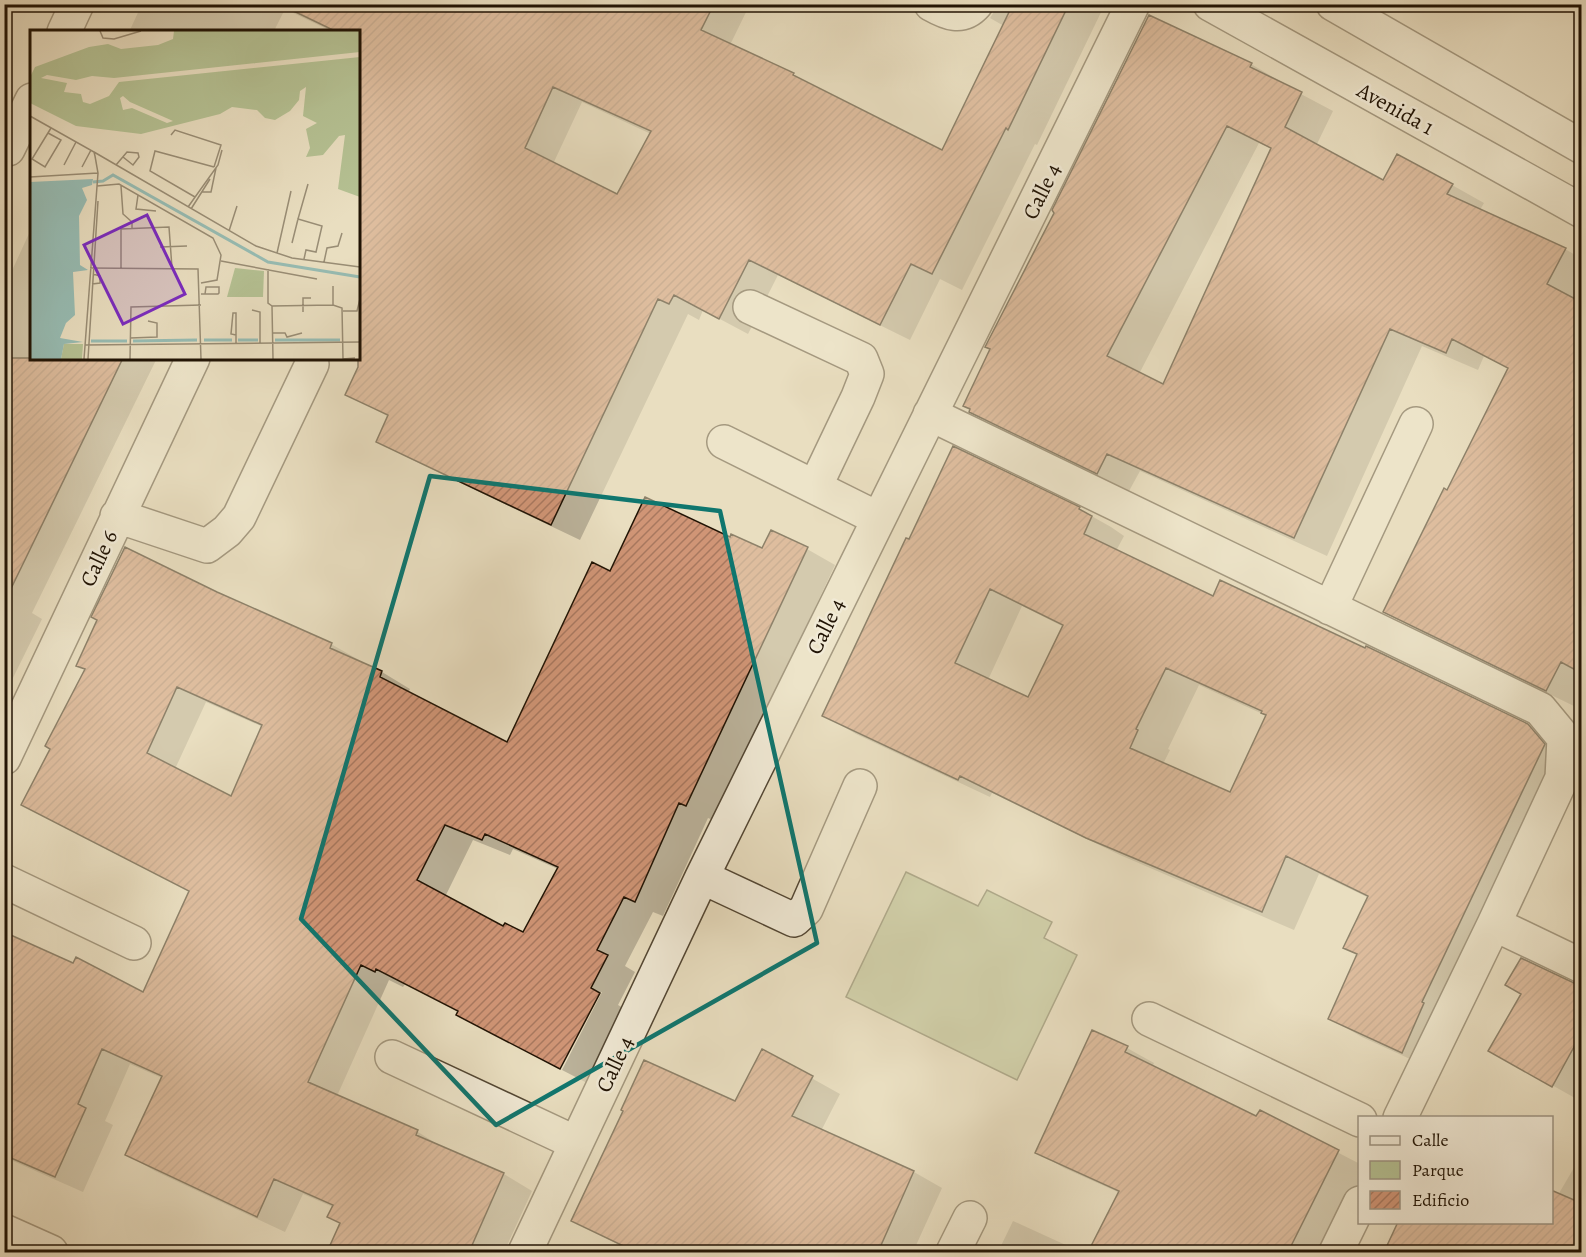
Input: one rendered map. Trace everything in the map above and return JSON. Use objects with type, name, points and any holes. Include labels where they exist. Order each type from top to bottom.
[{"type":"street","points":[[65,30],[77,4]]},
{"type":"street","points":[[931,4],[944,11],[960,15],[970,11],[976,4]]},
{"type":"street","name":"Calle 4","points":[[525,1252],[702,877],[1133,4]]},
{"type":"street","name":"Avenida 1","points":[[1210,4],[1581,211]]},
{"type":"street","points":[[1333,4],[1581,147]]},
{"type":"street","points":[[15,152],[30,106]]},
{"type":"street","points":[[750,307],[861,359],[867,374],[815,487]]},
{"type":"street","name":"Calle 6","points":[[4,758],[191,360]]},
{"type":"street","points":[[117,516],[207,546],[227,531],[239,517],[312,364]]},
{"type":"street","points":[[930,414],[1540,709],[1563,738],[1562,778],[1401,1116]]},
{"type":"street","points":[[1330,608],[1416,424]]},
{"type":"street","points":[[724,442],[878,518]]},
{"type":"street","points":[[702,877],[794,920],[806,909],[860,786]]},
{"type":"street","points":[[4,881],[134,943]]},
{"type":"street","points":[[1494,924],[1581,966]]},
{"type":"street","points":[[1149,1019],[1358,1120]]},
{"type":"street","points":[[392,1057],[576,1143]]},
{"type":"street","points":[[1336,1252],[1358,1205]]},
{"type":"street","points":[[953,1252],[969,1218]]},
{"type":"street","points":[[4,1231],[51,1252]]},
{"type":"highlighted area","points":[[430,476],[720,511],[817,943],[496,1125],[301,919]]},
{"type":"green space","points":[[906,872],[978,906],[987,890],[1052,922],[1044,938],[1077,955],[1017,1080],[846,997]]},
{"type":"building","points":[[279,4],[714,4],[701,30],[794,73],[793,75],[942,150],[1013,4],[1069,4],[1008,130],[1006,128],[932,274],[911,264],[880,325],[749,260],[719,319],[674,295],[669,304],[658,299],[551,525],[376,442],[388,415],[345,395],[358,367],[358,360],[360,360],[360,30],[333,30]],"holes":[[[553,87],[651,131],[617,194],[525,148]]]},
{"type":"building","points":[[1149,15],[1252,63],[1250,67],[1302,92],[1285,127],[1383,180],[1397,154],[1453,184],[1447,194],[1566,248],[1547,284],[1581,302],[1581,673],[1561,662],[1546,691],[1383,612],[1444,488],[1447,490],[1508,368],[1452,339],[1446,353],[1390,329],[1294,538],[1107,454],[1097,474],[969,412],[970,409],[963,406],[990,349],[985,347],[1054,213],[1052,210]],"holes":[[[1227,126],[1271,148],[1163,384],[1107,356]]]},
{"type":"building","points":[[4,358],[122,360],[4,603]]},
{"type":"building","points":[[953,446],[1080,507],[1079,509],[1092,516],[1084,534],[1213,596],[1220,580],[1365,648],[1366,646],[1528,724],[1545,744],[1422,1002],[1424,1003],[1402,1053],[1328,1019],[1357,954],[1343,948],[1368,896],[1286,856],[1262,912],[1086,838],[960,776],[958,780],[822,716],[906,538],[909,539]],"holes":[[[990,589],[1063,625],[1028,697],[955,663]],[[1166,668],[1262,711],[1261,713],[1266,715],[1230,792],[1130,748],[1138,730],[1136,729]]]},
{"type":"building","points":[[645,497],[730,537],[731,534],[762,548],[771,530],[808,547],[686,806],[679,803],[635,902],[624,897],[597,950],[608,955],[591,988],[600,993],[560,1069],[456,1015],[458,1011],[376,969],[375,972],[361,965],[308,1082],[418,1130],[416,1135],[504,1173],[469,1252],[327,1252],[340,1223],[327,1217],[333,1205],[274,1179],[257,1217],[125,1155],[162,1076],[102,1049],[78,1104],[86,1108],[55,1177],[4,1155],[4,932],[73,963],[76,957],[143,992],[189,891],[21,805],[50,749],[45,746],[85,669],[76,666],[97,620],[91,617],[125,547],[217,592],[332,643],[330,648],[382,671],[380,677],[507,742],[592,562],[610,571]],"holes":[[[177,687],[262,725],[231,796],[147,753]],[[445,825],[482,840],[485,834],[558,867],[523,932],[505,923],[503,926],[417,880]]]},
{"type":"building","points":[[1521,958],[1574,983],[1581,984],[1581,1034],[1552,1087],[1488,1051],[1521,994],[1505,985]]},
{"type":"building","points":[[1092,1030],[1128,1046],[1125,1052],[1256,1116],[1260,1110],[1339,1150],[1288,1252],[1088,1252],[1119,1191],[1035,1153]]},
{"type":"building","points":[[762,1049],[813,1076],[792,1116],[914,1171],[878,1252],[636,1252],[571,1221],[623,1111],[621,1110],[644,1060],[735,1101]]},
{"type":"building","points":[[1553,1191],[1581,1203],[1581,1252],[1384,1252],[1397,1224],[1553,1224]]}]
